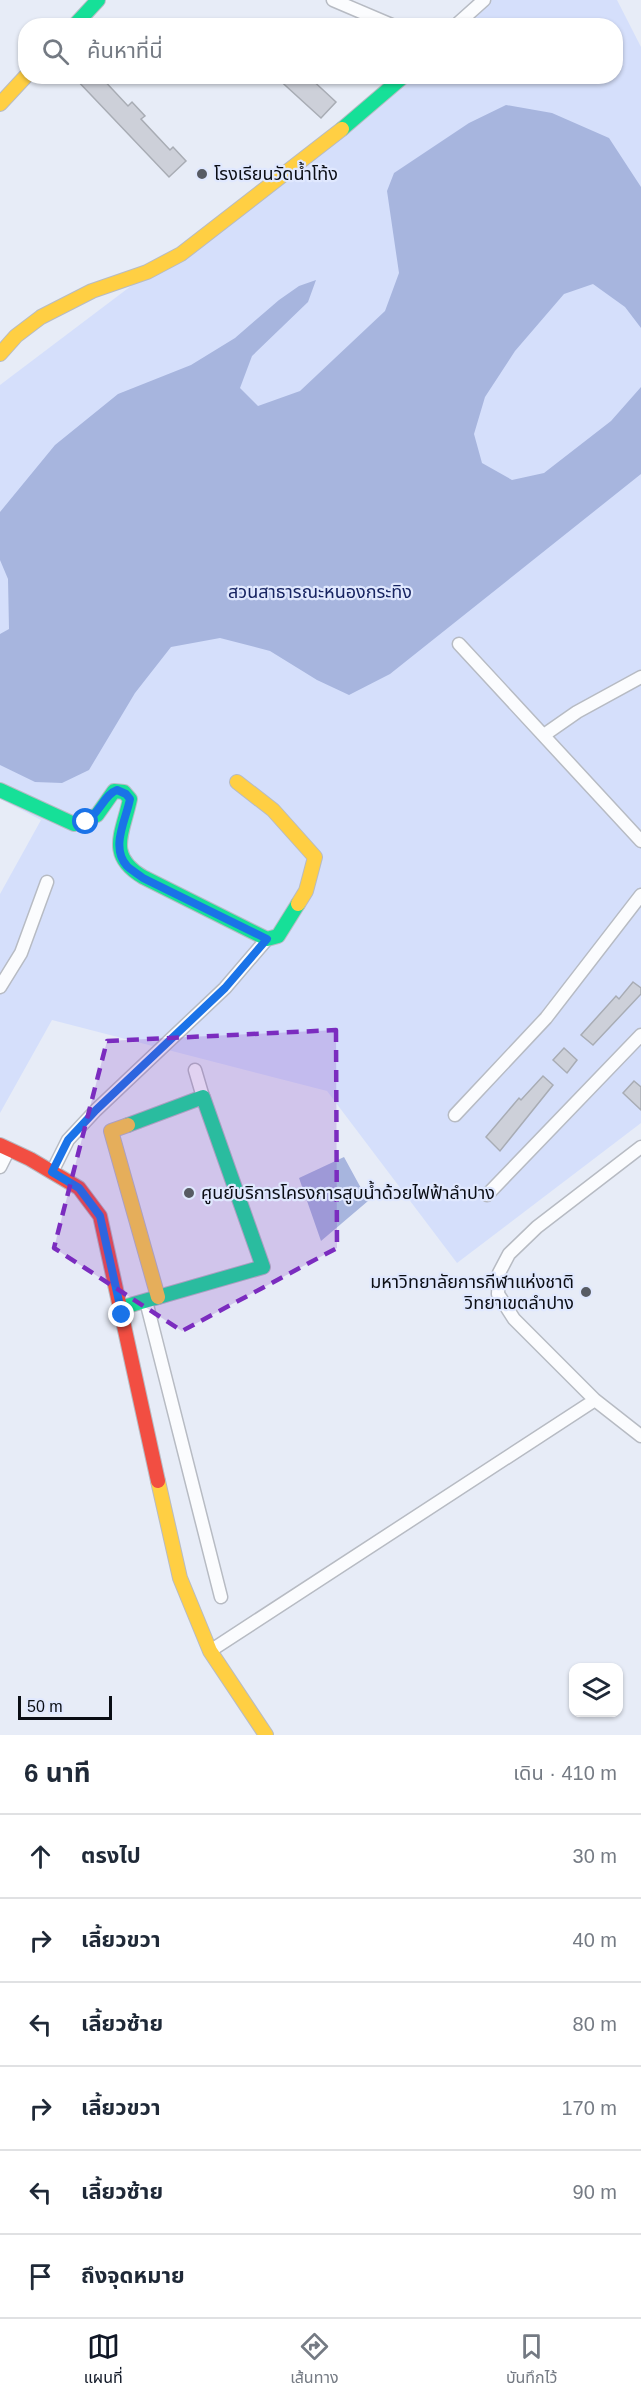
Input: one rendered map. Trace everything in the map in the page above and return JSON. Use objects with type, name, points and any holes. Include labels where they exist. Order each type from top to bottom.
[{"type":"street","points":[[81,18],[98,0]]},
{"type":"street","points":[[333,0],[375,18]]},
{"type":"street","points":[[464,18],[484,0]]},
{"type":"street","points":[[0,104],[19,84]]},
{"type":"street","points":[[0,354],[16,336],[40,318],[92,291],[147,272],[181,254],[323,145],[395,84]]},
{"type":"street","points":[[459,644],[641,841]]},
{"type":"street","points":[[544,735],[577,712],[641,677]]},
{"type":"street","points":[[52,1172],[68,1140],[96,1110],[225,988],[267,939],[278,936],[306,891],[314,870],[315,857],[273,810],[237,782]]},
{"type":"street","points":[[0,790],[74,824],[86,822],[97,814],[110,793],[117,790],[126,794],[130,799],[122,825],[120,844],[126,865],[143,878],[267,939]]},
{"type":"street","points":[[0,987],[21,953],[47,882]]},
{"type":"street","points":[[455,1115],[546,1018],[641,895]]},
{"type":"street","points":[[487,1195],[641,1035]]},
{"type":"street","points":[[120,1308],[263,1267],[195,1070]]},
{"type":"street","points":[[203,1097],[111,1131],[221,1597]]},
{"type":"street","points":[[0,1167],[4,1147],[79,1188],[100,1216],[180,1578],[210,1651],[266,1735]]},
{"type":"street","points":[[641,1147],[537,1227],[509,1254],[499,1273],[498,1294],[514,1319],[595,1400],[641,1436]]},
{"type":"street","points":[[210,1651],[595,1400]]},
{"type":"highlighted area","points":[[336,1030],[337,1248],[182,1331],[54,1248],[107,1041]]},
{"type":"green space","name":"สวนสาธารณะหนองกระทิง","points":[[492,0],[617,0],[641,47],[641,1123],[457,1263],[327,1091],[52,1020],[0,1113],[0,894],[41,820],[0,799],[0,385],[176,252],[387,84],[623,84],[623,18],[469,18]]},
{"type":"shaded area","points":[[506,105],[552,113],[609,138],[641,187],[641,328],[625,307],[593,284],[564,294],[515,351],[485,397],[474,434],[482,463],[512,480],[544,473],[611,421],[641,387],[641,474],[390,674],[349,695],[317,680],[270,651],[220,638],[171,647],[135,693],[89,770],[62,783],[35,782],[0,765],[0,634],[9,629],[8,579],[0,560],[0,512],[55,445],[118,394],[191,365],[235,338],[299,286],[316,280],[308,302],[252,356],[240,388],[258,406],[300,391],[385,311],[399,273],[387,191],[394,173],[469,123]]},
{"type":"shaded area","points":[[344,1157],[368,1201],[321,1241],[299,1178]]},
{"type":"building","points":[[81,84],[107,84],[128,106],[132,102],[145,116],[141,119],[170,150],[173,147],[186,161],[169,177]]},
{"type":"building","points":[[284,84],[317,84],[336,102],[321,118]]},
{"type":"building","points":[[633,982],[641,988],[641,994],[593,1045],[581,1035],[616,996],[619,999]]},
{"type":"building","points":[[564,1048],[577,1060],[567,1073],[553,1060]]},
{"type":"building","points":[[543,1076],[553,1085],[500,1151],[486,1137],[519,1098],[521,1100]]},
{"type":"building","points":[[634,1081],[641,1087],[641,1110],[623,1093]]},
{"type":"traffic: fast","points":[[81,18],[98,0]]},
{"type":"traffic: fast","points":[[342,129],[395,84]]},
{"type":"traffic: fast","points":[[0,790],[74,824],[97,815],[114,791],[124,792],[130,799],[121,833],[121,852],[124,860],[132,869],[143,877],[267,939],[278,936],[298,904]]},
{"type":"traffic: fast","points":[[120,1308],[263,1267],[203,1097],[128,1125]]},
{"type":"traffic: slow","points":[[0,104],[19,84]]},
{"type":"traffic: slow","points":[[0,354],[16,336],[41,317],[92,291],[147,272],[181,254],[342,129]]},
{"type":"traffic: slow","points":[[237,782],[273,810],[315,857],[306,891],[298,904]]},
{"type":"traffic: slow","points":[[128,1125],[111,1131],[158,1297]]},
{"type":"traffic: slow","points":[[158,1481],[180,1578],[210,1651],[266,1735]]},
{"type":"traffic: jam","points":[[0,1145],[30,1159],[79,1188],[100,1216],[158,1481]]},
{"type":"place","name":"โรงเรียนวัดน้ำโท้ง","points":[[202,174]]},
{"type":"place","name":"ศูนย์บริการโครงการสูบน้ำด้วยไฟฟ้าลําปาง","points":[[189,1193]]},
{"type":"place","name":"มหาวิทยาลัยการกีฬาแห่งชาติ วิทยาเขตลำปาง","points":[[586,1292]]},
{"type":"route","points":[[86,822],[97,814],[110,793],[117,790],[126,794],[130,799],[122,825],[120,844],[126,865],[143,878],[235,921],[267,939],[225,988],[96,1110],[68,1140],[52,1172],[79,1188],[100,1216],[122,1315]]}]
